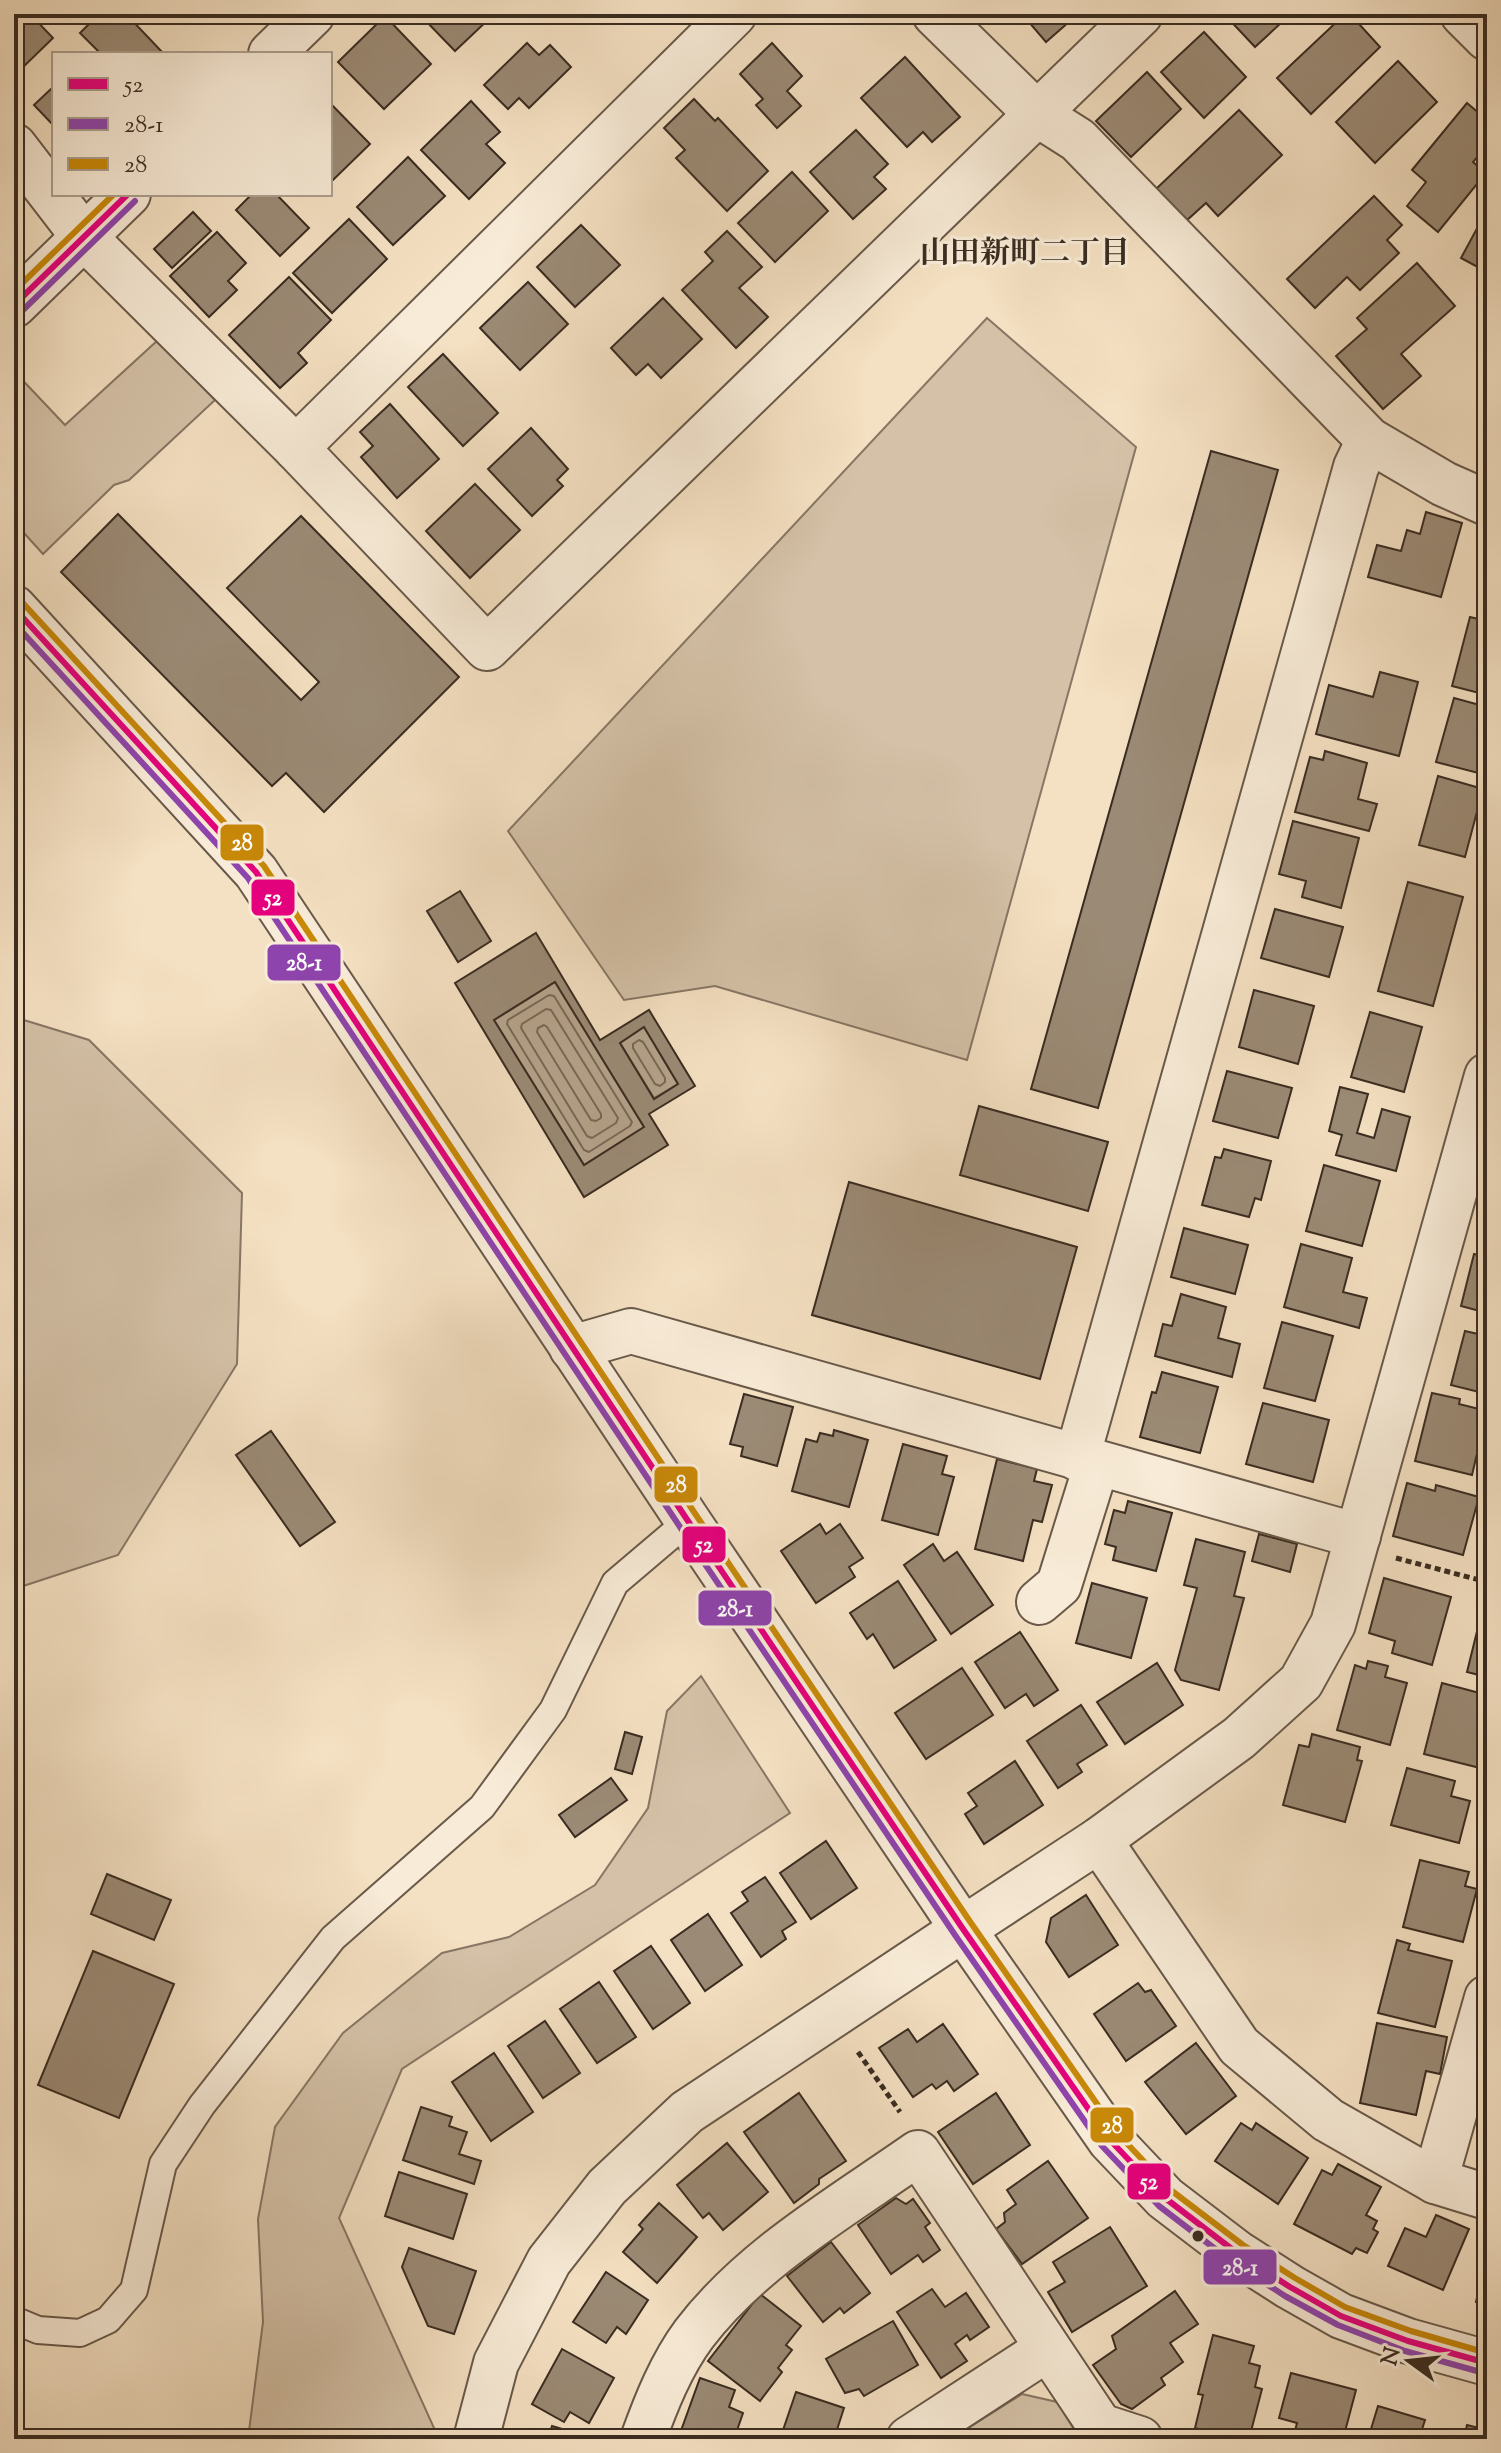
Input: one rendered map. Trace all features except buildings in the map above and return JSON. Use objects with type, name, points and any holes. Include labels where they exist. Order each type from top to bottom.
[{"type":"street","points":[[273,52],[312,14]]},
{"type":"street","points":[[296,448],[734,14]]},
{"type":"street","points":[[935,14],[1037,114],[1078,140],[1369,440],[1444,484],[1487,503]]},
{"type":"street","points":[[54,196],[84,237],[296,448],[487,648],[1140,14]]},
{"type":"street","points":[[1463,14],[1487,38]]},
{"type":"street","points":[[14,146],[52,194]]},
{"type":"street","points":[[14,305],[126,196]]},
{"type":"street","points":[[1039,1602],[1059,1585],[1087,1460],[1356,467],[1369,440]]},
{"type":"street","points":[[14,608],[256,872],[688,1521],[963,1929],[1110,2140],[1165,2198],[1237,2253],[1290,2287],[1341,2316],[1408,2341],[1487,2363]]},
{"type":"street","points":[[476,2439],[496,2363],[549,2261],[607,2187],[687,2112],[1099,1840],[1239,1738],[1301,1682],[1372,1546],[1487,1076]]},
{"type":"street","points":[[572,1348],[631,1331],[1087,1460],[1372,1546]]},
{"type":"street","points":[[1099,1840],[1239,2046],[1328,2120],[1435,2181],[1487,2197]]},
{"type":"street","points":[[1435,2181],[1487,1998]]},
{"type":"street","points":[[643,2439],[658,2396],[694,2335],[755,2268],[918,2153],[1100,2426],[1136,2439]]},
{"type":"street","points":[[909,2439],[1047,2349]]},
{"type":"lane","points":[[14,2320],[38,2330],[80,2333],[108,2320],[134,2290],[163,2164],[202,2105],[333,1938],[482,1807],[553,1710],[615,1583],[688,1521]]},
{"type":"path","points":[[1372,1546],[1487,1582]]},
{"type":"path","points":[[853,2046],[911,2127],[918,2153]]},
{"type":"shaded area","points":[[987,318],[1136,447],[967,1060],[715,986],[624,1000],[508,831]]},
{"type":"shaded area","points":[[158,340],[215,400],[129,480],[114,485],[43,554],[14,522],[14,371],[65,425]]},
{"type":"shaded area","points":[[14,1017],[89,1040],[242,1193],[237,1364],[118,1555],[14,1589]]},
{"type":"shaded area","points":[[701,1676],[790,1813],[402,2069],[339,2218],[439,2439],[248,2439],[263,2322],[258,2219],[275,2127],[343,2033],[442,1953],[509,1937],[595,1885],[648,1808],[667,1711]]},
{"type":"shaded area","points":[[1022,2394],[1057,2402],[1080,2439],[951,2439]]},
{"type":"water","points":[[555,982],[644,1127],[584,1165],[494,1020]]},
{"type":"water","points":[[644,1027],[678,1084],[654,1098],[620,1043]]},
{"type":"transit line","name":"28","points":[[14,291],[112,196]]},
{"type":"transit line","name":"52","points":[[14,305],[126,196]]},
{"type":"transit line","name":"28-1","points":[[21,312],[135,201]]},
{"type":"transit line","name":"28","points":[[21,601],[264,866],[696,1515],[971,1923],[1118,2134],[1172,2191],[1243,2245],[1295,2278],[1345,2307],[1411,2331],[1487,2353]]},
{"type":"transit line","name":"52","points":[[14,608],[256,872],[688,1521],[963,1929],[1110,2140],[1165,2198],[1237,2253],[1290,2287],[1341,2316],[1408,2341],[1487,2363]]},
{"type":"transit line","name":"28-1","points":[[14,623],[248,878],[680,1527],[955,1935],[1102,2146],[1159,2206],[1231,2261],[1285,2296],[1338,2325],[1405,2351],[1484,2373]]},
{"type":"district","name":"山田新町二丁目","points":[[1025,252]]}]
